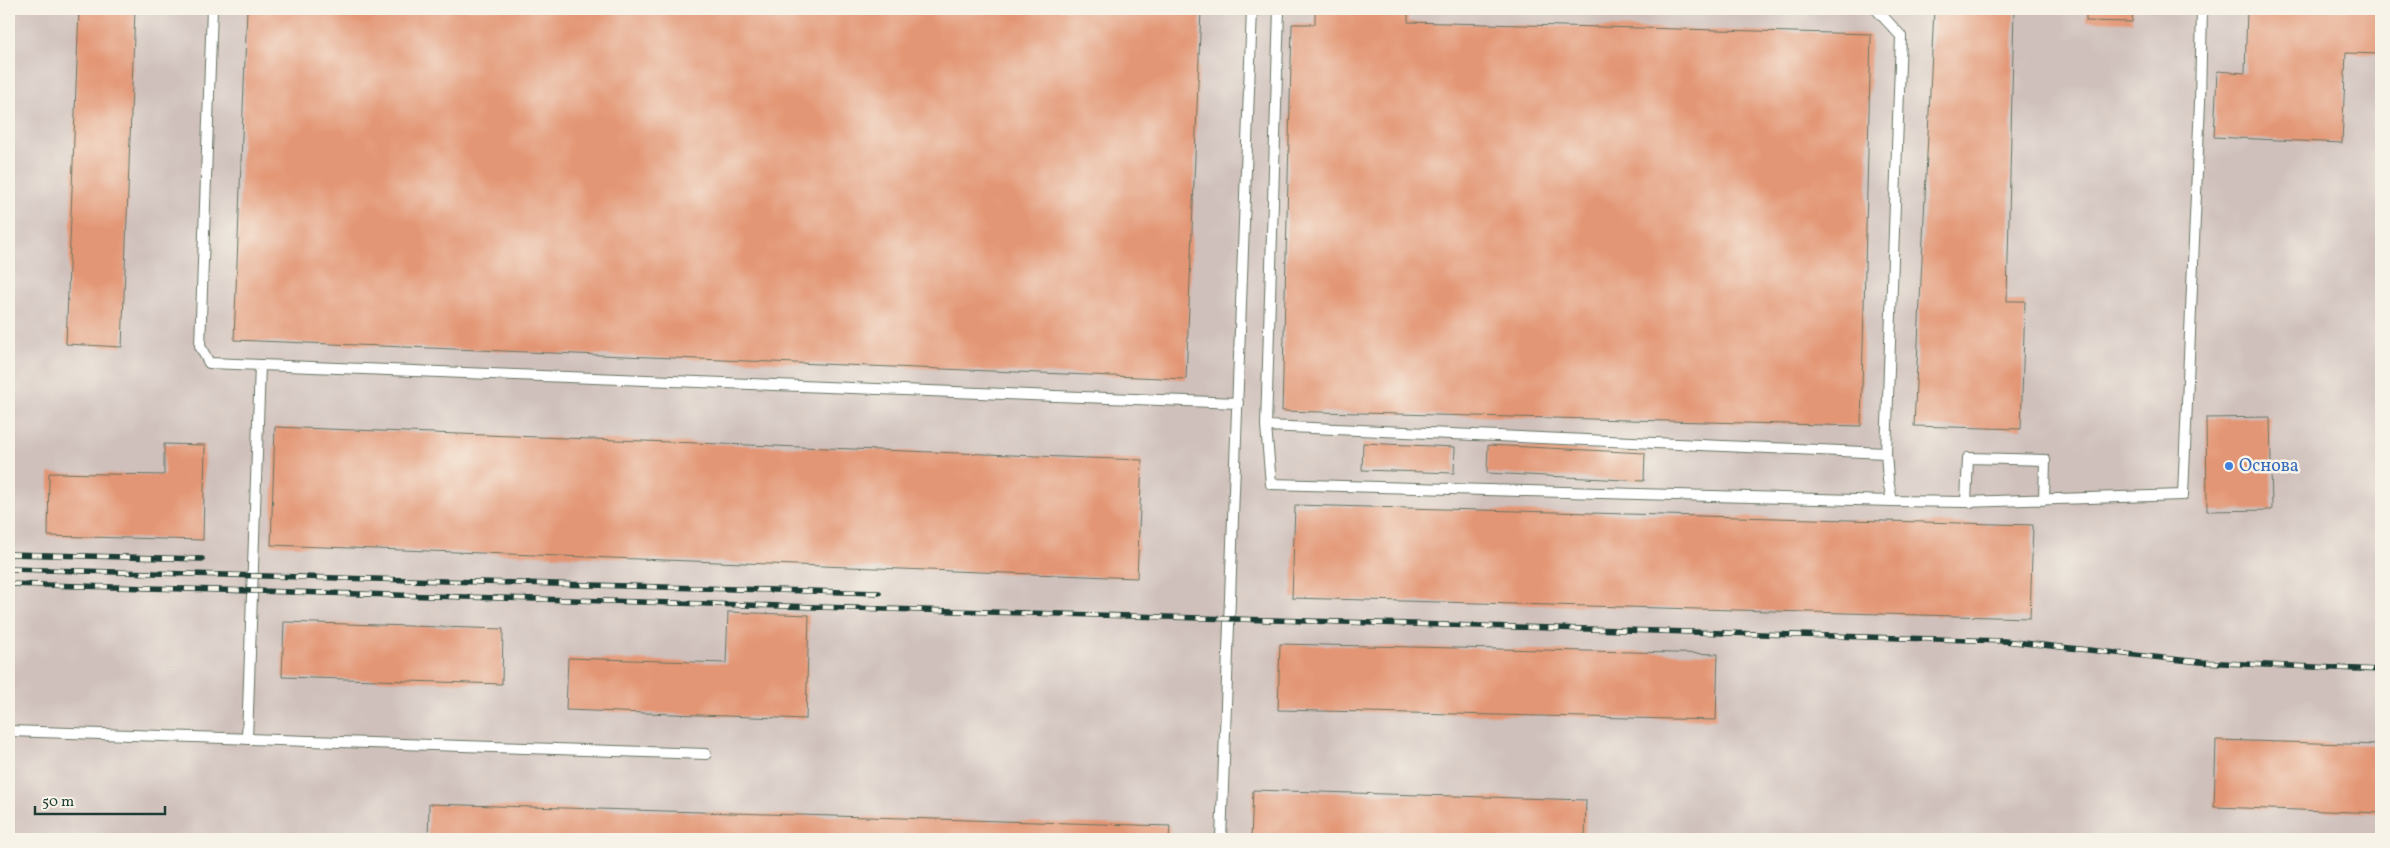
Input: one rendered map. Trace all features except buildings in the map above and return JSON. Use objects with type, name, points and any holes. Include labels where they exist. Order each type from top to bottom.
[{"type":"lane","points":[[212,9],[200,346],[209,363],[1238,402]]},
{"type":"lane","points":[[1221,839],[1252,9]]},
{"type":"lane","points":[[1279,9],[1266,426],[1271,484],[1892,502],[1966,502],[2183,495],[2200,102],[2202,9]]},
{"type":"lane","points":[[1876,9],[1902,36],[1886,453],[1892,502]]},
{"type":"lane","points":[[248,738],[260,365]]},
{"type":"lane","points":[[1266,426],[1886,453]]},
{"type":"lane","points":[[1966,502],[1968,458],[2045,460],[2044,500]]},
{"type":"lane","points":[[9,731],[706,754]]},
{"type":"shaded area","points":[[9,9],[79,9],[66,344],[121,347],[135,9],[2381,9],[2381,839],[9,839]]},
{"type":"railway","points":[[9,554],[202,559]]},
{"type":"railway","points":[[9,569],[879,593]]},
{"type":"railway","points":[[9,584],[2004,641],[2200,662],[2381,670]]},
{"type":"place","name":"Основа","points":[[2229,466]]}]
